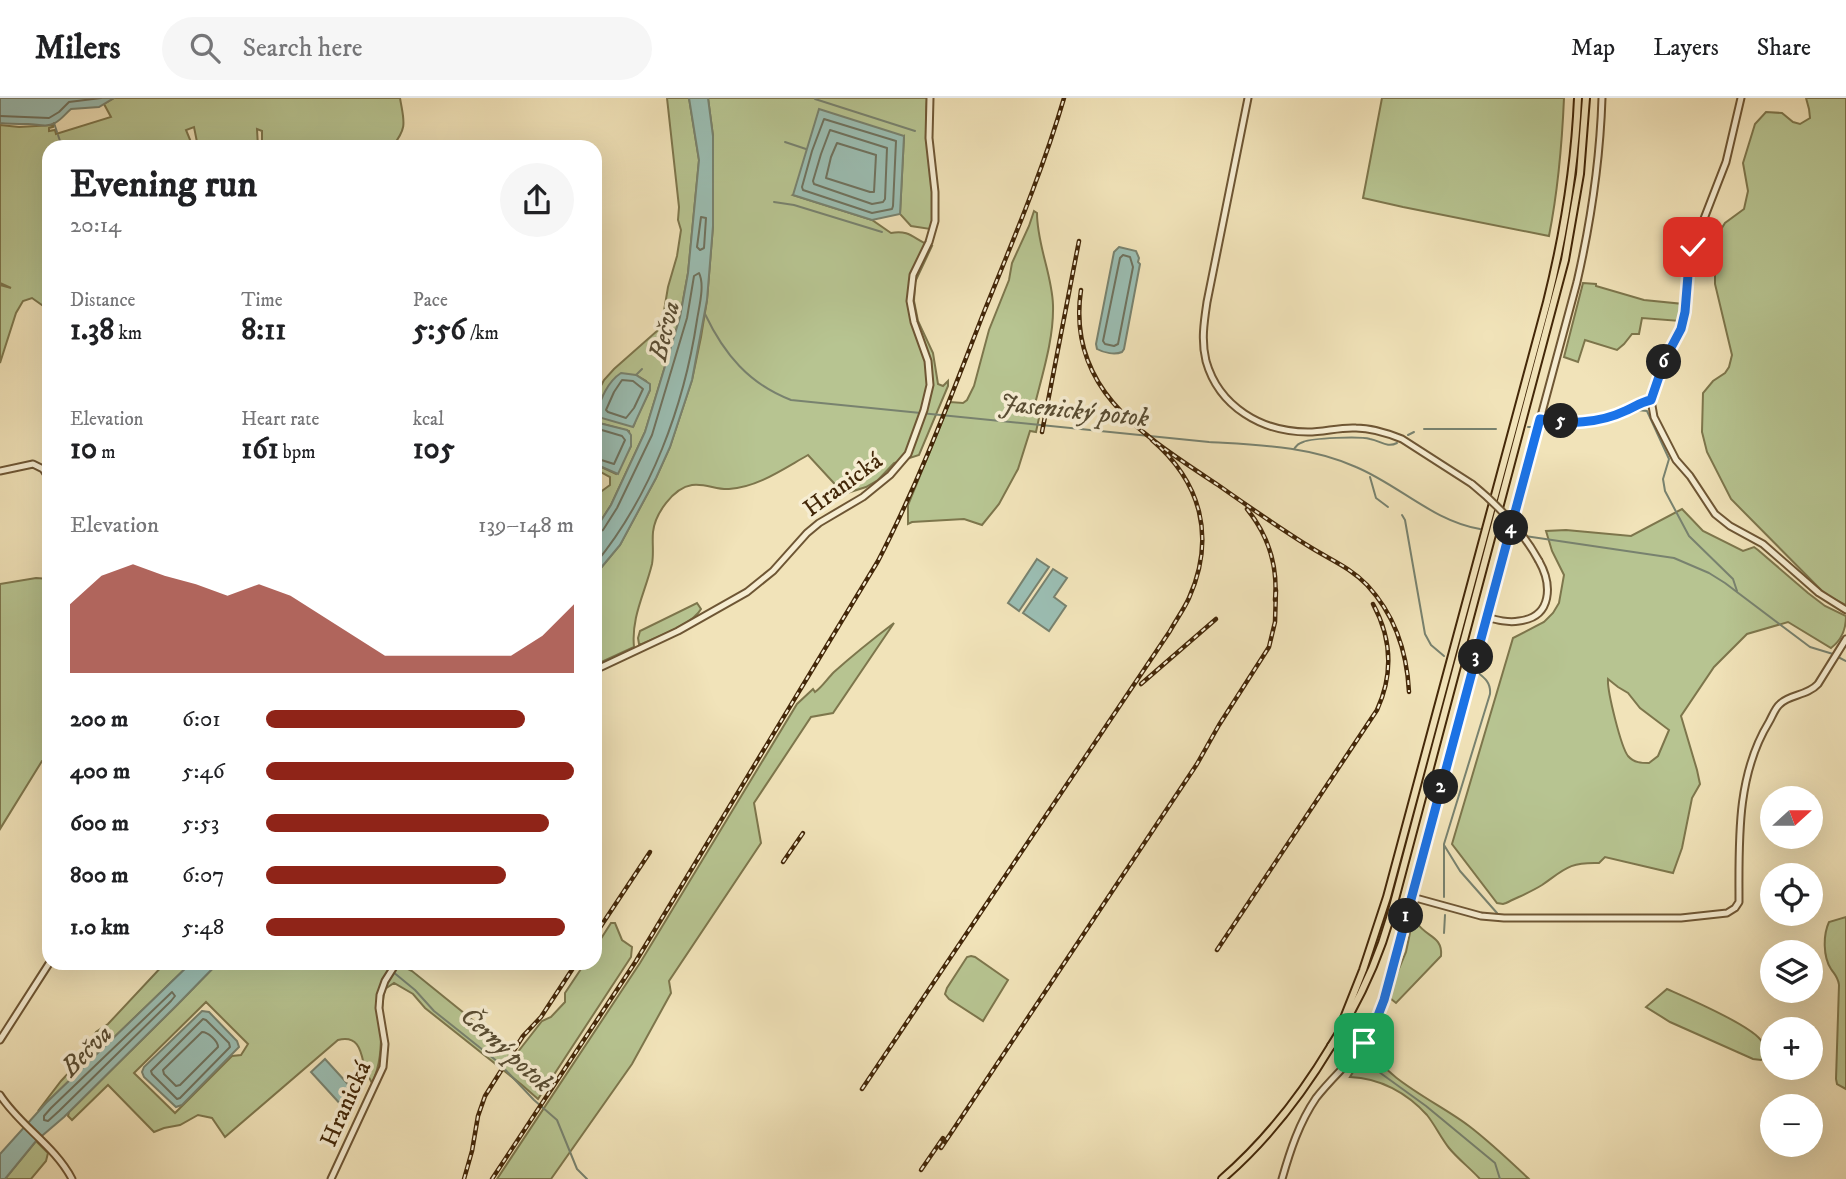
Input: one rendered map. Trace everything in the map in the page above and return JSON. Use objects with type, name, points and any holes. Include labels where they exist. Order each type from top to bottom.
[{"type":"main road","points":[[1331,1046],[1357,988],[1387,897],[1534,353],[1567,213],[1573,173],[1578,98]]},
{"type":"main road","points":[[1222,1179],[1281,1119],[1309,1082],[1363,990],[1381,948],[1565,260],[1580,174],[1586,98]]},
{"type":"street","name":"Hranická","points":[[602,667],[688,626],[758,584],[812,528],[863,498],[897,468],[912,447],[930,385],[930,370],[914,322],[910,293],[915,268],[929,242],[935,221],[936,204],[928,128],[930,98]]},
{"type":"street","points":[[1248,98],[1206,302],[1203,329],[1207,362],[1230,402],[1243,413],[1274,429],[1308,432],[1372,429],[1402,439],[1472,484],[1509,518],[1539,561],[1547,578],[1546,601],[1531,618],[1505,621],[1486,617]]},
{"type":"street","points":[[1282,1179],[1304,1117],[1316,1098],[1361,1048],[1374,1026],[1384,1000],[1584,249],[1596,181],[1602,98]]},
{"type":"street","points":[[1741,98],[1726,162],[1693,247],[1681,329],[1665,359],[1651,400],[1654,417],[1676,460],[1715,514],[1730,526],[1763,544],[1819,593],[1846,610]]},
{"type":"street","points":[[1540,419],[1604,419],[1651,400]]},
{"type":"street","points":[[0,471],[33,464],[42,469]]},
{"type":"street","points":[[1412,897],[1480,916],[1504,918],[1660,919],[1727,912],[1735,908],[1739,902],[1740,818],[1750,762],[1762,734],[1781,703],[1812,690],[1846,639]]},
{"type":"street","points":[[0,1040],[45,970]]},
{"type":"street","name":"Hranická","points":[[331,1179],[383,1067],[386,1044],[379,1003],[381,990],[392,970]]},
{"type":"street","points":[[0,1095],[55,1155],[72,1179]]},
{"type":"green space","points":[[114,98],[400,98],[404,124],[397,140],[262,140],[262,131],[257,129],[258,140],[197,140],[194,127],[186,130],[190,140],[42,140],[42,305],[32,298],[23,301],[16,313],[0,363],[0,285],[11,288],[0,283],[0,125],[53,125],[49,131],[55,130],[56,134],[111,117],[104,104]]},
{"type":"green space","points":[[667,98],[689,98],[699,160],[688,273],[680,317],[645,432],[602,519],[602,491],[610,485],[610,477],[602,473],[602,467],[616,474],[631,446],[629,431],[602,424],[602,384],[614,369],[657,331],[677,256],[681,230],[678,220],[679,207]],"holes":[[[636,375],[646,381],[650,390],[634,425],[604,395]]]},
{"type":"green space","points":[[708,98],[927,98],[927,134],[933,199],[930,229],[911,226],[900,214],[904,136],[793,195],[872,220],[891,233],[908,234],[932,246],[915,282],[914,301],[918,321],[933,353],[938,384],[943,386],[948,381],[948,386],[919,455],[894,463],[878,480],[866,487],[844,494],[808,455],[770,476],[740,488],[692,485],[678,491],[661,510],[654,525],[652,564],[637,615],[634,647],[602,662],[602,567],[620,545],[656,478],[670,447],[692,380],[707,300],[713,226],[713,136]]},
{"type":"green space","points":[[1382,98],[1564,98],[1559,167],[1549,236],[1363,198]]},
{"type":"green space","points":[[1806,98],[1846,98],[1846,605],[1826,595],[1731,499],[1707,452],[1702,432],[1703,393],[1713,381],[1725,373],[1732,355],[1715,284],[1715,251],[1720,231],[1725,223],[1744,209],[1748,191],[1743,163],[1755,124],[1766,112],[1782,113],[1800,124],[1810,118]]},
{"type":"green space","points":[[1034,211],[1037,213],[1039,237],[1053,305],[1050,344],[1034,408],[1039,418],[1036,432],[1030,431],[1018,469],[999,504],[982,525],[964,519],[908,524],[908,505],[950,402],[963,403],[974,386],[989,330],[1009,280],[1012,263]]},
{"type":"green space","points":[[1583,283],[1596,284],[1644,300],[1683,304],[1680,321],[1642,318],[1639,334],[1632,334],[1617,350],[1585,340],[1578,362],[1564,357]]},
{"type":"green space","points":[[1682,509],[1703,531],[1743,551],[1754,547],[1825,606],[1846,616],[1843,633],[1831,648],[1788,622],[1747,634],[1714,667],[1681,716],[1700,784],[1692,798],[1682,848],[1673,873],[1605,857],[1599,863],[1568,868],[1529,892],[1506,903],[1497,903],[1452,844],[1513,638],[1544,622],[1559,603],[1564,575],[1546,531],[1566,530],[1631,536]],"holes":[[[1608,679],[1669,730],[1658,756],[1649,763],[1633,760],[1625,751],[1612,706]]]},
{"type":"green space","points":[[42,578],[42,761],[0,829],[0,584]]},
{"type":"green space","points":[[697,603],[701,609],[691,620],[639,644],[640,631]]},
{"type":"green space","points":[[894,623],[833,713],[811,717],[754,803],[761,843],[669,981],[671,993],[632,1064],[551,1179],[497,1179],[640,963],[797,704],[813,689],[815,692],[818,690],[834,672]]},
{"type":"green space","points":[[1846,917],[1846,1089],[1837,1084],[1836,1079],[1839,985],[1828,964],[1825,946],[1829,922]]},
{"type":"green space","points":[[611,923],[615,923],[622,940],[632,947],[631,957],[538,1099],[425,1008],[413,994],[394,983],[385,989],[381,1048],[372,1083],[359,1048],[352,1040],[346,1039],[338,1040],[225,1137],[212,1118],[198,1115],[180,1125],[154,1132],[108,1085],[72,1120],[68,1116],[211,970],[410,970],[517,1053],[542,1021],[551,1017],[565,1002],[565,993],[580,970],[602,970],[602,937]],"holes":[[[206,1002],[248,1044],[241,1055],[232,1056],[175,1113],[134,1073]]]},
{"type":"green space","points":[[1417,923],[1437,940],[1441,956],[1396,1003],[1390,998],[1392,985],[1406,952],[1411,928]]},
{"type":"green space","points":[[971,956],[1008,980],[983,1021],[945,994],[967,957]]},
{"type":"green space","points":[[158,970],[184,970],[38,1111],[88,1052],[96,1032],[108,1024]]},
{"type":"green space","points":[[1667,989],[1718,1012],[1756,1035],[1760,1040],[1760,1060],[1670,1022],[1646,1007]]},
{"type":"green space","points":[[1369,1046],[1376,1058],[1399,1080],[1469,1126],[1529,1179],[1480,1179],[1446,1144],[1427,1115],[1411,1100],[1372,1080],[1350,1077]]},
{"type":"green space","points":[[36,1141],[48,1153],[46,1161],[31,1179],[5,1179]]},
{"type":"water","points":[[0,98],[114,98],[99,107],[71,109],[55,123],[45,126],[0,123]]},
{"type":"water","points":[[689,98],[708,98],[713,136],[713,226],[707,300],[692,380],[670,447],[620,545],[602,567],[602,519],[645,432],[680,317],[688,273],[699,160]]},
{"type":"water","points":[[819,109],[904,136],[900,214],[872,220],[793,195]]},
{"type":"water","points":[[1119,247],[1136,251],[1140,264],[1124,349],[1122,352],[1113,353],[1097,349],[1096,344],[1114,252]]},
{"type":"water","points":[[621,373],[636,375],[650,384],[650,390],[633,427],[602,418],[602,397]]},
{"type":"water","points":[[602,424],[627,430],[631,435],[631,446],[618,474],[602,467]]},
{"type":"water","points":[[1037,559],[1049,567],[1019,611],[1008,603]]},
{"type":"water","points":[[1053,569],[1067,578],[1054,597],[1066,606],[1049,631],[1023,613]]},
{"type":"water","points":[[184,970],[211,970],[64,1117],[36,1141],[5,1179],[0,1179],[0,1154],[46,1103]]},
{"type":"water","points":[[202,1011],[209,1012],[237,1041],[239,1047],[182,1105],[176,1107],[142,1072]]},
{"type":"water","points":[[325,1059],[357,1094],[343,1107],[311,1072]]},
{"type":"waterway","points":[[815,99],[915,131]]},
{"type":"waterway","points":[[54,123],[57,132]]},
{"type":"waterway","points":[[58,135],[60,140]]},
{"type":"waterway","points":[[785,142],[806,149]]},
{"type":"waterway","points":[[774,202],[794,205],[882,232]]},
{"type":"waterway","name":"Jasenický potok","points":[[705,314],[712,329],[739,366],[763,385],[791,400],[1302,451],[1356,467],[1431,511],[1463,525],[1480,529]]},
{"type":"waterway","name":"Bečva","points":[[636,375],[642,369]]},
{"type":"waterway","points":[[1546,426],[1595,424],[1618,419],[1637,410],[1647,411],[1669,459],[1663,479],[1665,491],[1689,536],[1733,579],[1737,591]]},
{"type":"waterway","points":[[1528,427],[1534,427]]},
{"type":"waterway","points":[[1424,429],[1496,429]]},
{"type":"waterway","points":[[1408,435],[1414,432]]},
{"type":"waterway","points":[[1294,449],[1308,441],[1336,438],[1365,438],[1390,445],[1397,443]]},
{"type":"waterway","points":[[1370,477],[1376,498],[1388,507]]},
{"type":"waterway","points":[[1402,515],[1425,634],[1431,645],[1444,656]]},
{"type":"waterway","name":"Jasenický potok","points":[[1499,532],[1506,534]]},
{"type":"waterway","name":"Jasenický potok","points":[[1513,535],[1520,536]]},
{"type":"waterway","name":"Jasenický potok","points":[[1525,536],[1674,558],[1725,583],[1810,647],[1833,654]]},
{"type":"waterway","name":"Jasenický potok","points":[[1838,657],[1846,661]]},
{"type":"waterway","points":[[1444,897],[1444,844],[1490,694],[1487,681],[1477,672]]},
{"type":"waterway","points":[[1444,845],[1460,871],[1497,913]]},
{"type":"waterway","points":[[1444,933],[1445,915]]},
{"type":"waterway","name":"Černý potok","points":[[391,970],[415,990],[434,1011],[498,1062],[557,1120],[577,1169],[587,1179]]},
{"type":"waterway","points":[[1366,1049],[1369,1061],[1379,1072],[1426,1106],[1495,1163],[1500,1179]]},
{"type":"railway","points":[[492,1179],[636,961],[878,561],[946,409],[1036,181],[1064,98]]},
{"type":"railway","points":[[1042,432],[1079,241]]},
{"type":"railway","points":[[1081,290],[1080,325],[1086,356],[1099,383],[1117,407],[1139,429],[1164,448],[1361,579],[1385,609],[1398,635],[1406,663],[1409,692]]},
{"type":"railway","points":[[862,1089],[1170,631],[1189,598],[1202,553],[1199,512],[1182,474],[1169,456],[1152,440]]},
{"type":"railway","points":[[1247,509],[1261,529],[1270,551],[1275,575],[1275,600]]},
{"type":"railway","points":[[941,1148],[1197,764],[1269,647],[1275,622],[1276,590]]},
{"type":"railway","points":[[1217,950],[1377,710],[1386,684],[1388,657],[1384,630],[1373,604]]},
{"type":"railway","points":[[1141,684],[1216,619]]},
{"type":"railway","points":[[783,862],[803,833]]},
{"type":"railway","points":[[602,924],[650,852]]},
{"type":"railway","points":[[464,1179],[485,1096],[523,1036],[541,1017],[572,970]]},
{"type":"railway","points":[[921,1170],[943,1138]]},
{"type":"route","points":[[1364,1043],[1384,1000],[1540,419],[1604,419],[1651,400],[1665,359],[1681,329],[1693,247]]}]
